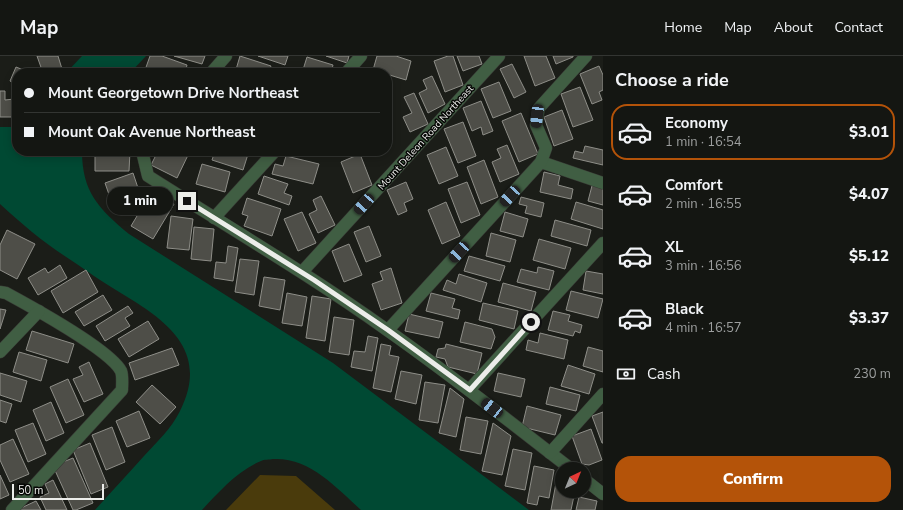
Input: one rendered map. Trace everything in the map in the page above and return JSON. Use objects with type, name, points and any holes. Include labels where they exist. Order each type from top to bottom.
[{"type":"street","points":[[215,68],[226,56]]},
{"type":"street","points":[[350,68],[361,56]]},
{"type":"street","name":"Mount Deleon Road Northeast","points":[[302,272],[499,56]]},
{"type":"street","points":[[388,330],[541,162],[546,148],[536,124],[538,108],[586,56]]},
{"type":"street","points":[[143,156],[148,176],[302,272],[388,330],[470,390],[562,462]]},
{"type":"street","points":[[214,218],[270,156]]},
{"type":"street","points":[[541,162],[603,183]]},
{"type":"street","points":[[470,390],[603,243]]},
{"type":"street","points":[[0,292],[6,293],[39,311],[108,357],[122,372],[122,390],[12,510]]},
{"type":"street","points":[[0,352],[39,311]]},
{"type":"street","points":[[550,453],[603,394]]},
{"type":"street","points":[[591,485],[603,494]]},
{"type":"shaded area","points":[[82,56],[146,56],[135,68],[71,68]]},
{"type":"shaded area","points":[[0,127],[12,127],[12,156],[82,156],[85,178],[94,198],[101,208],[129,234],[333,363],[529,510],[361,510],[332,483],[310,468],[286,460],[273,459],[262,460],[244,470],[229,482],[202,510],[95,510],[164,435],[176,418],[189,385],[189,363],[182,344],[169,328],[152,314],[47,244],[0,204]]},
{"type":"shaded area","points":[[260,475],[296,476],[335,510],[226,510]]},
{"type":"building","points":[[37,56],[58,56],[62,68],[41,68]]},
{"type":"building","points":[[150,56],[162,56],[187,65],[186,68],[146,68]]},
{"type":"building","points":[[174,56],[205,56],[202,64]]},
{"type":"building","points":[[240,56],[271,66],[270,68],[236,68]]},
{"type":"building","points":[[258,56],[288,56],[285,65]]},
{"type":"building","points":[[326,56],[349,56],[347,63]]},
{"type":"building","points":[[377,56],[396,56],[411,61],[406,80],[392,76],[392,68],[374,68]]},
{"type":"building","points":[[448,56],[453,56],[463,85],[445,92],[434,61]]},
{"type":"building","points":[[457,56],[479,56],[482,64],[463,71]]},
{"type":"building","points":[[524,56],[546,56],[555,78],[535,86]]},
{"type":"building","points":[[553,56],[573,56],[573,57],[556,64]]},
{"type":"building","points":[[307,57],[333,65],[332,68],[304,68]]},
{"type":"building","points":[[512,64],[526,92],[514,98],[500,69]]},
{"type":"building","points":[[599,66],[603,75],[603,90],[599,92],[602,100],[592,104],[580,74]]},
{"type":"building","points":[[432,76],[445,104],[428,113],[419,93],[427,89],[423,80]]},
{"type":"building","points":[[499,82],[511,111],[493,118],[481,89]]},
{"type":"building","points":[[580,87],[593,120],[573,127],[561,94]]},
{"type":"building","points":[[0,91],[5,91],[5,100],[12,99],[12,117],[0,117]]},
{"type":"building","points":[[414,93],[428,124],[410,132],[403,117],[412,113],[404,97]]},
{"type":"building","points":[[481,101],[493,131],[483,135],[481,127],[472,131],[463,108]]},
{"type":"building","points":[[562,110],[573,139],[554,146],[544,117]]},
{"type":"building","points":[[521,113],[538,154],[519,162],[502,121]]},
{"type":"building","points":[[463,122],[476,156],[458,163],[444,129]]},
{"type":"building","points":[[507,145],[519,174],[500,182],[492,162],[501,158],[497,149]]},
{"type":"building","points":[[585,146],[603,150],[603,165],[573,158],[575,151],[583,153]]},
{"type":"building","points":[[446,147],[458,176],[439,184],[427,155]]},
{"type":"building","points":[[95,156],[130,156],[129,171],[95,171]]},
{"type":"building","points":[[156,156],[188,156],[177,178],[151,165]]},
{"type":"building","points":[[213,156],[247,156],[243,170],[212,160]]},
{"type":"building","points":[[286,156],[319,164],[313,184],[272,174],[275,164],[283,166]]},
{"type":"building","points":[[355,156],[361,156],[372,185],[353,193],[341,162]]},
{"type":"building","points":[[484,160],[498,197],[481,204],[467,167]]},
{"type":"building","points":[[202,164],[230,172],[225,192],[196,184]]},
{"type":"building","points":[[544,172],[560,176],[558,185],[573,189],[571,199],[540,192]]},
{"type":"building","points":[[133,173],[140,194],[112,203],[105,183]]},
{"type":"building","points":[[264,176],[288,184],[284,193],[292,196],[289,205],[258,194]]},
{"type":"building","points":[[406,182],[413,199],[404,203],[407,211],[398,215],[387,190]]},
{"type":"building","points":[[467,182],[480,215],[461,223],[448,189]]},
{"type":"building","points":[[593,182],[603,185],[603,205],[588,201]]},
{"type":"building","points":[[152,191],[174,204],[153,239],[131,226]]},
{"type":"building","points":[[321,196],[335,225],[318,233],[309,214],[317,210],[313,200]]},
{"type":"building","points":[[521,197],[544,203],[541,217],[525,213],[527,206],[519,204]]},
{"type":"building","points":[[247,198],[281,209],[272,236],[244,226],[248,216],[242,214]]},
{"type":"building","points":[[446,202],[460,236],[442,244],[428,210]]},
{"type":"building","points":[[576,202],[603,210],[603,229],[571,219]]},
{"type":"building","points":[[302,212],[316,243],[298,251],[284,219]]},
{"type":"building","points":[[505,212],[528,219],[523,237],[500,231]]},
{"type":"building","points":[[171,216],[193,219],[189,250],[167,248]]},
{"type":"building","points":[[555,220],[591,230],[587,246],[551,236]]},
{"type":"building","points":[[369,226],[381,256],[366,262],[354,232]]},
{"type":"building","points":[[194,227],[214,229],[211,261],[191,259]]},
{"type":"building","points":[[7,230],[35,244],[17,279],[0,270],[0,245]]},
{"type":"building","points":[[491,233],[516,240],[510,262],[486,256]]},
{"type":"building","points":[[539,239],[571,248],[565,269],[533,260]]},
{"type":"building","points":[[349,244],[362,275],[344,282],[332,251]]},
{"type":"building","points":[[228,246],[238,248],[233,281],[214,278],[216,262],[226,263]]},
{"type":"building","points":[[469,256],[505,266],[500,281],[464,271]]},
{"type":"building","points":[[240,259],[259,261],[254,295],[235,292]]},
{"type":"building","points":[[60,265],[67,278],[38,295],[28,278],[45,268],[48,273]]},
{"type":"building","points":[[538,267],[554,271],[549,290],[517,282],[521,269],[537,273]]},
{"type":"building","points":[[391,268],[402,303],[381,310],[372,284],[383,280],[380,272]]},
{"type":"building","points":[[86,270],[98,292],[63,313],[51,291]]},
{"type":"building","points":[[586,271],[603,274],[603,294],[583,290]]},
{"type":"building","points":[[459,274],[487,283],[481,302],[443,290],[447,280],[456,284]]},
{"type":"building","points":[[264,277],[285,280],[280,310],[259,306]]},
{"type":"building","points":[[503,283],[536,292],[531,311],[498,302]]},
{"type":"building","points":[[571,291],[603,299],[598,318],[566,310]]},
{"type":"building","points":[[287,293],[307,297],[302,326],[282,323]]},
{"type":"building","points":[[431,293],[455,299],[452,308],[460,310],[458,319],[426,311]]},
{"type":"building","points":[[103,295],[112,310],[84,326],[75,312]]},
{"type":"building","points":[[312,296],[331,299],[325,341],[306,338]]},
{"type":"building","points":[[483,303],[518,311],[514,329],[479,320]]},
{"type":"building","points":[[128,306],[133,313],[125,318],[130,326],[105,341],[96,326]]},
{"type":"building","points":[[0,309],[6,310],[0,329]]},
{"type":"building","points":[[553,311],[570,315],[568,321],[582,325],[580,333],[575,331],[573,336],[548,330]]},
{"type":"building","points":[[409,314],[443,322],[439,338],[405,331]]},
{"type":"building","points":[[334,317],[354,320],[349,355],[329,352]]},
{"type":"building","points":[[148,321],[159,339],[129,357],[118,339]]},
{"type":"building","points":[[465,322],[492,329],[495,337],[491,349],[460,342]]},
{"type":"building","points":[[32,331],[74,344],[68,363],[26,350]]},
{"type":"building","points":[[540,333],[568,340],[564,359],[526,350],[528,340],[538,343]]},
{"type":"building","points":[[368,336],[378,338],[372,371],[351,367],[354,351],[365,352]]},
{"type":"building","points":[[381,344],[391,346],[389,355],[399,357],[391,392],[373,388]]},
{"type":"building","points":[[446,344],[482,353],[477,374],[448,367],[445,359],[436,357],[438,349],[445,348]]},
{"type":"building","points":[[588,347],[603,351],[603,372],[583,366]]},
{"type":"building","points":[[172,348],[179,365],[135,380],[129,363]]},
{"type":"building","points":[[19,352],[47,360],[41,381],[13,372]]},
{"type":"building","points":[[89,362],[103,394],[84,402],[73,379],[83,375],[79,367]]},
{"type":"building","points":[[568,365],[595,374],[589,394],[561,386]]},
{"type":"building","points":[[401,371],[422,375],[416,404],[395,399]]},
{"type":"building","points":[[0,373],[27,381],[21,402],[0,395]]},
{"type":"building","points":[[498,373],[525,379],[521,397],[494,391]]},
{"type":"building","points":[[68,379],[84,415],[66,423],[50,387]]},
{"type":"building","points":[[425,382],[445,385],[438,423],[419,420]]},
{"type":"building","points":[[152,385],[176,407],[160,424],[136,402]]},
{"type":"building","points":[[550,387],[580,395],[576,411],[546,404]]},
{"type":"building","points":[[450,388],[464,399],[456,437],[439,433]]},
{"type":"building","points":[[0,400],[12,404],[6,423],[0,421]]},
{"type":"building","points":[[51,402],[64,433],[46,441],[33,410]]},
{"type":"building","points":[[527,406],[561,415],[555,435],[522,427]]},
{"type":"building","points":[[139,411],[150,438],[127,447],[116,421]]},
{"type":"building","points":[[603,412],[603,443],[602,443],[592,416]]},
{"type":"building","points":[[466,417],[488,421],[481,454],[460,450]]},
{"type":"building","points":[[33,423],[46,454],[28,462],[15,430]]},
{"type":"building","points":[[493,423],[511,436],[502,475],[482,471]]},
{"type":"building","points":[[112,427],[125,462],[106,470],[92,435]]},
{"type":"building","points":[[591,429],[602,460],[591,464],[591,462],[581,462],[572,436]]},
{"type":"building","points":[[13,439],[29,474],[10,482],[0,460],[0,445]]},
{"type":"building","points":[[90,443],[108,487],[91,494],[73,450]]},
{"type":"building","points":[[513,449],[532,453],[525,490],[505,486]]},
{"type":"building","points":[[73,458],[93,503],[76,510],[73,510],[53,466]]},
{"type":"building","points":[[534,466],[554,470],[549,498],[539,496],[537,505],[527,503]]},
{"type":"building","points":[[0,475],[9,495],[0,499]]},
{"type":"building","points":[[53,480],[67,510],[46,510],[40,497],[49,493],[45,484]]},
{"type":"building","points":[[555,488],[555,498],[574,498],[571,510],[551,510]]},
{"type":"building","points":[[579,498],[597,501],[595,510],[576,510]]},
{"type":"building","points":[[36,501],[41,510],[19,509]]},
{"type":"route","points":[[187,201],[314,280],[388,330],[470,390],[531,322]]}]
